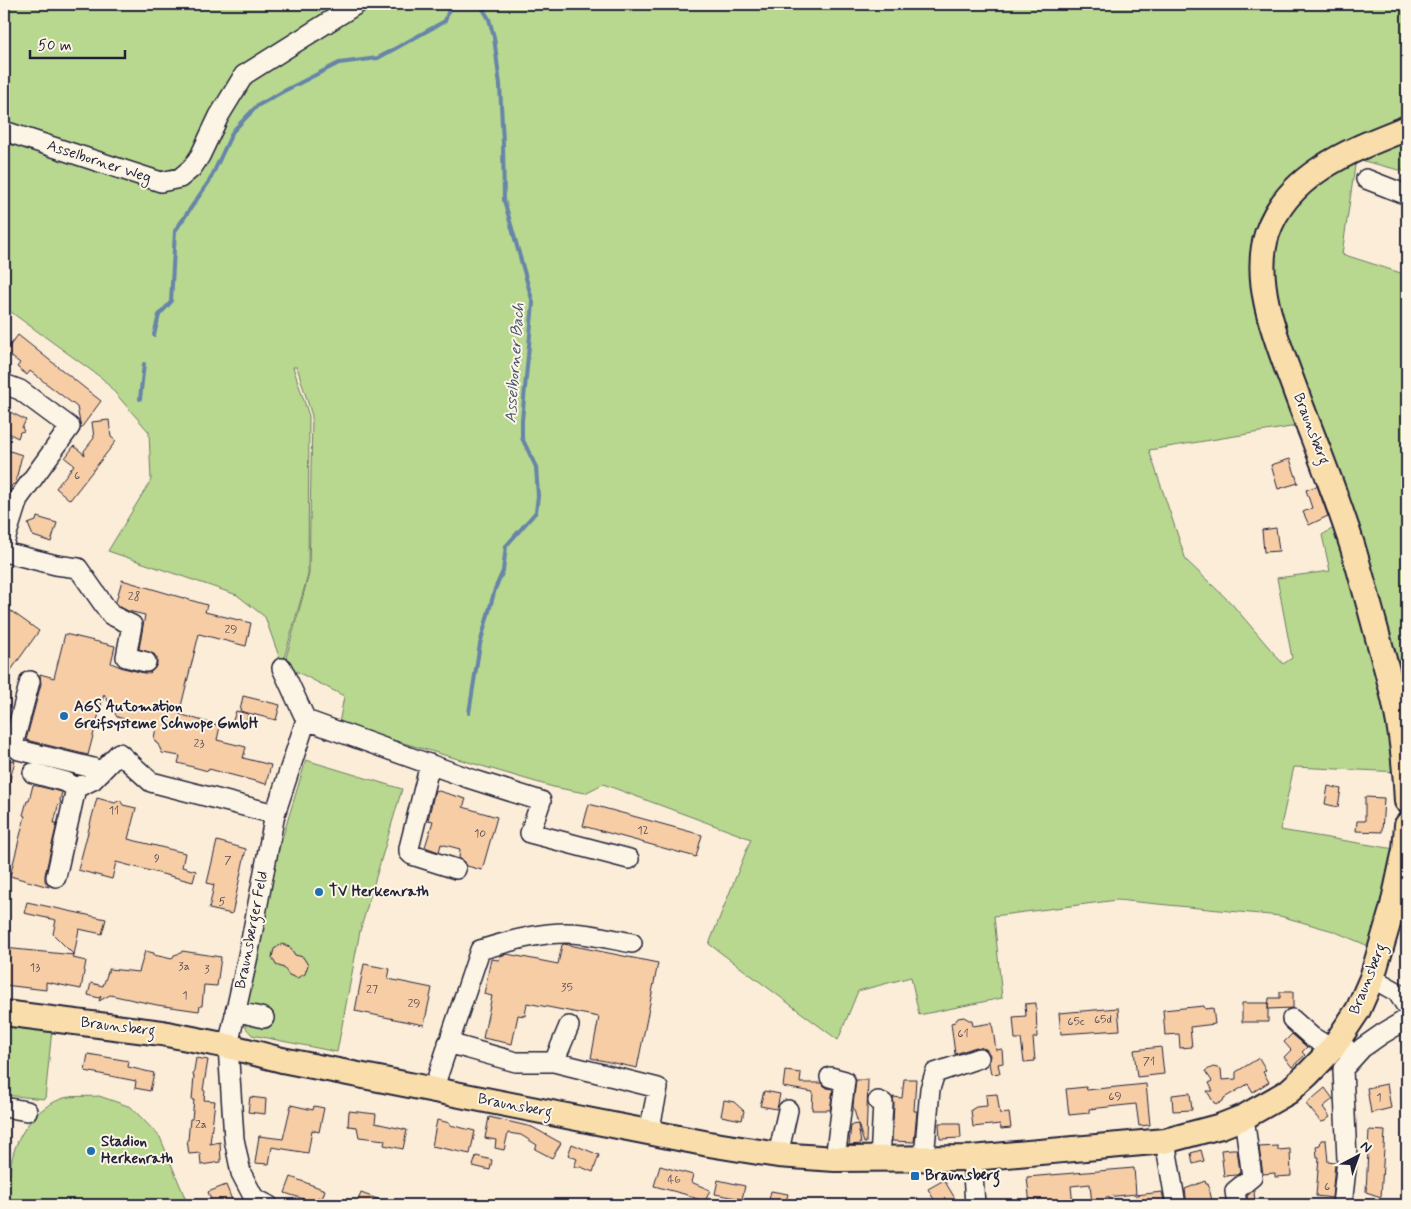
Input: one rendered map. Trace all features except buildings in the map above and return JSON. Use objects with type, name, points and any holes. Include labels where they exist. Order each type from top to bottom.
[{"type":"main road","name":"Braunsberg","points":[[1407,128],[1346,153],[1304,180],[1286,199],[1275,218],[1268,233],[1262,267],[1266,301],[1276,335],[1333,489],[1363,582],[1389,679],[1401,734],[1407,790]]},
{"type":"main road","name":"Braunsberg","points":[[4,1013],[162,1033],[228,1046],[282,1060],[433,1090],[709,1144],[778,1155],[880,1160],[972,1158],[1165,1141],[1221,1126],[1244,1117],[1288,1092],[1332,1049],[1358,1010],[1372,978],[1400,880],[1407,825]]},
{"type":"street","name":"Asselborner Weg","points":[[4,131],[161,182],[180,178],[192,168],[200,156],[219,116],[244,75],[357,4]]},
{"type":"street","points":[[1366,179],[1407,195]]},
{"type":"street","points":[[4,384],[20,390],[70,427],[18,500],[4,542]]},
{"type":"street","points":[[4,552],[56,565],[78,568],[111,615],[132,625],[126,657],[146,662]]},
{"type":"street","points":[[282,668],[306,720],[430,764],[541,800],[530,833],[629,859]]},
{"type":"street","points":[[30,680],[9,750],[18,750],[93,768],[101,772]]},
{"type":"street","name":"Braunsberger Feld","points":[[268,1205],[254,1198],[240,1173],[234,1139],[228,1046],[248,956],[275,814],[306,720]]},
{"type":"street","points":[[76,788],[93,780],[119,754],[152,782],[275,814]]},
{"type":"street","points":[[430,764],[409,852],[412,856],[456,869]]},
{"type":"street","points":[[33,773],[66,782],[76,788]]},
{"type":"street","points":[[56,877],[76,788]]},
{"type":"street","points":[[433,1090],[480,950],[518,939],[556,934],[581,934],[632,942]]},
{"type":"street","points":[[1372,978],[1397,992],[1407,1007]]},
{"type":"street","points":[[235,1012],[264,1018]]},
{"type":"street","points":[[1292,1019],[1312,1037],[1332,1049],[1362,1048]]},
{"type":"street","points":[[1342,1205],[1347,1160],[1343,1069],[1362,1048],[1407,1020]]},
{"type":"street","points":[[554,1062],[569,1026]]},
{"type":"street","points":[[448,1043],[516,1062],[554,1062],[658,1088],[649,1132]]},
{"type":"street","points":[[924,1158],[930,1089],[935,1073],[979,1058]]},
{"type":"street","points":[[830,1077],[845,1080],[835,1159]]},
{"type":"street","points":[[878,1101],[883,1103],[880,1160]]},
{"type":"street","points":[[4,1107],[27,1111]]},
{"type":"street","points":[[778,1155],[788,1110]]},
{"type":"street","points":[[1237,1205],[1235,1191],[1252,1177],[1244,1117]]},
{"type":"street","points":[[1165,1141],[1176,1205]]},
{"type":"street","points":[[972,1158],[975,1205]]},
{"type":"green space","points":[[4,4],[353,4],[259,61],[198,153],[161,180],[4,129]]},
{"type":"green space","points":[[364,4],[1407,4],[1407,119],[1321,156],[1253,271],[1303,425],[1149,450],[1186,560],[1231,603],[1283,664],[1292,658],[1277,578],[1330,571],[1322,535],[1340,524],[1401,772],[1294,767],[1280,830],[1401,850],[1371,947],[1333,931],[1280,916],[1117,900],[994,916],[1002,998],[919,1015],[911,977],[858,991],[838,1040],[709,944],[751,839],[603,784],[585,793],[553,787],[339,724],[344,696],[284,665],[309,574],[312,416],[297,367],[293,367],[309,416],[308,575],[282,665],[265,617],[237,595],[108,551],[151,480],[149,432],[103,379],[4,307],[4,133],[178,180],[245,77]]},
{"type":"green space","points":[[1407,137],[1407,172],[1358,159]]},
{"type":"green space","points":[[1356,160],[1342,254],[1407,275],[1407,739],[1390,657],[1360,545],[1287,338],[1272,269],[1274,248],[1281,223],[1304,197],[1332,171]]},
{"type":"green space","name":"TV Herkenrath","points":[[306,760],[402,789],[360,931],[337,1052],[252,1035],[246,1028],[245,1021],[253,963],[272,872]]},
{"type":"green space","points":[[4,1024],[52,1029],[45,1099],[4,1095]]},
{"type":"green space","name":"Stadion Herkenrath","points":[[99,1096],[131,1107],[160,1137],[188,1205],[4,1205],[4,1177],[10,1174],[14,1151],[32,1119],[50,1104],[61,1099]]},
{"type":"waterway","name":"Asselborner Bach","points":[[154,335],[159,315],[171,302],[175,231],[210,180],[233,131],[257,106],[282,92],[339,63],[378,58],[445,21],[451,4]]},
{"type":"waterway","name":"Asselborner Bach","points":[[469,713],[480,644],[495,589],[503,571],[506,546],[536,512],[538,496],[536,467],[522,438],[533,303],[504,200],[500,85],[494,37],[489,19],[480,4]]},
{"type":"waterway","name":"Asselborner Bach","points":[[140,399],[144,364]]},
{"type":"place","name":"AGS Automation Greifsysteme Schwope GmbH","points":[[64,716]]},
{"type":"place","name":"TV Herkenrath","points":[[319,892]]},
{"type":"place","name":"Stadion Herkenrath","points":[[91,1151]]},
{"type":"place","name":"Braunsberg","points":[[915,1176]]}]
